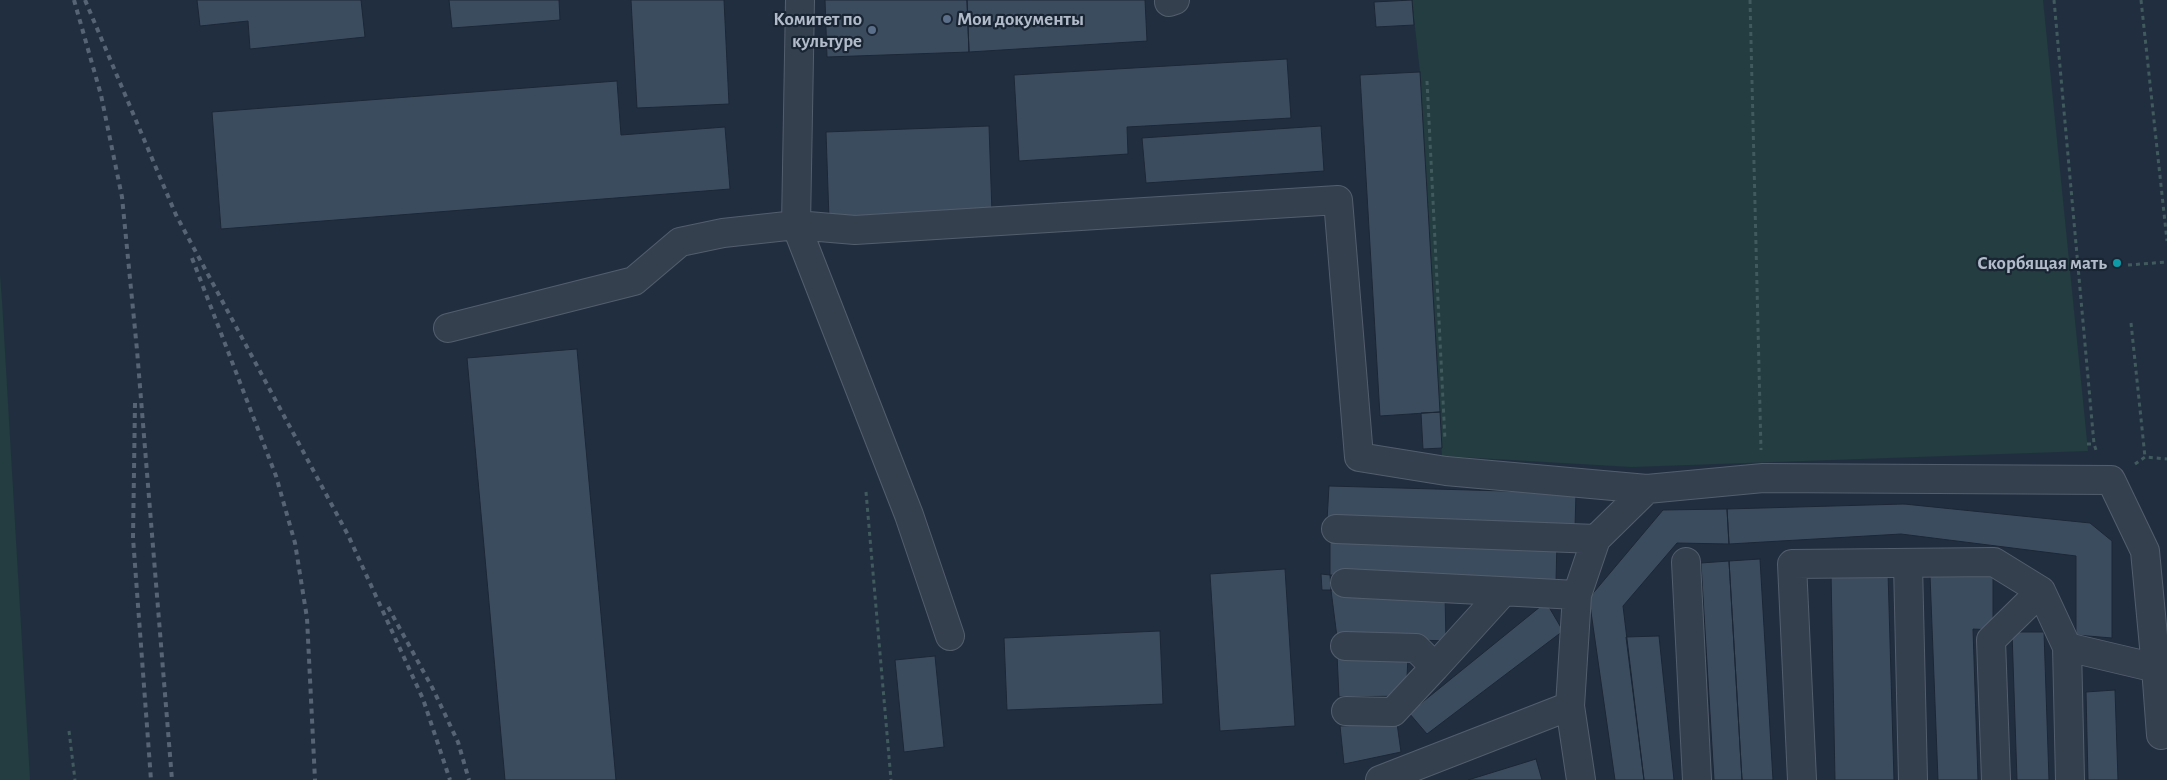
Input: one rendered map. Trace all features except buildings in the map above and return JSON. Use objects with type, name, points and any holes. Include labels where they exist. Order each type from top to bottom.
[{"type":"street","points":[[800,0],[796,225],[909,514],[950,636]]},
{"type":"street","points":[[448,328],[634,281],[680,242],[724,232],[796,225],[855,230],[1338,200],[1359,457],[1446,471],[1647,489],[1763,478],[2111,480],[2146,551],[2161,671],[2161,734]]},
{"type":"street","points":[[1581,780],[1570,706],[1577,595],[1596,539],[1647,489]]},
{"type":"street","points":[[1336,529],[1596,539]]},
{"type":"street","points":[[1686,562],[1697,780]]},
{"type":"street","points":[[1802,780],[1792,564],[1994,562],[2041,591],[2067,647],[2070,780]]},
{"type":"street","points":[[1908,564],[1913,780]]},
{"type":"street","points":[[1345,583],[1577,595]]},
{"type":"street","points":[[1996,780],[1991,640],[2041,591]]},
{"type":"street","points":[[1346,712],[1399,719],[1435,667],[1503,592]]},
{"type":"street","points":[[1345,646],[1416,648],[1435,667]]},
{"type":"street","points":[[2067,647],[2161,671]]},
{"type":"street","points":[[1380,780],[1570,706]]},
{"type":"path","points":[[1750,0],[1763,478]]},
{"type":"path","points":[[2054,0],[2094,444],[2111,480]]},
{"type":"path","points":[[2142,0],[2167,241]]},
{"type":"path","points":[[1427,81],[1446,471]]},
{"type":"path","points":[[2128,265],[2167,262]]},
{"type":"path","points":[[2131,323],[2145,457]]},
{"type":"path","points":[[2087,444],[2094,444]]},
{"type":"path","points":[[866,491],[891,780]]},
{"type":"path","points":[[69,731],[75,780]]},
{"type":"green space","points":[[1412,0],[2043,0],[2088,451],[1632,467],[1442,456],[1420,72]]},
{"type":"green space","points":[[0,275],[2,301],[30,780],[0,780]]},
{"type":"railway","points":[[74,0],[101,95],[122,197],[137,350],[172,780]]},
{"type":"railway","points":[[85,0],[176,215],[348,535],[423,699],[450,780]]},
{"type":"railway","points":[[192,258],[276,476],[295,543],[307,618],[315,780]]},
{"type":"railway","points":[[135,403],[133,538],[151,780]]},
{"type":"railway","points":[[388,607],[433,689],[458,742],[469,780]]},
{"type":"place","name":"Мои документы","points":[[947,19]]},
{"type":"place","name":"Комитет по культуре","points":[[872,30]]},
{"type":"place","name":"Скорбящая мать","points":[[2117,263]]}]
